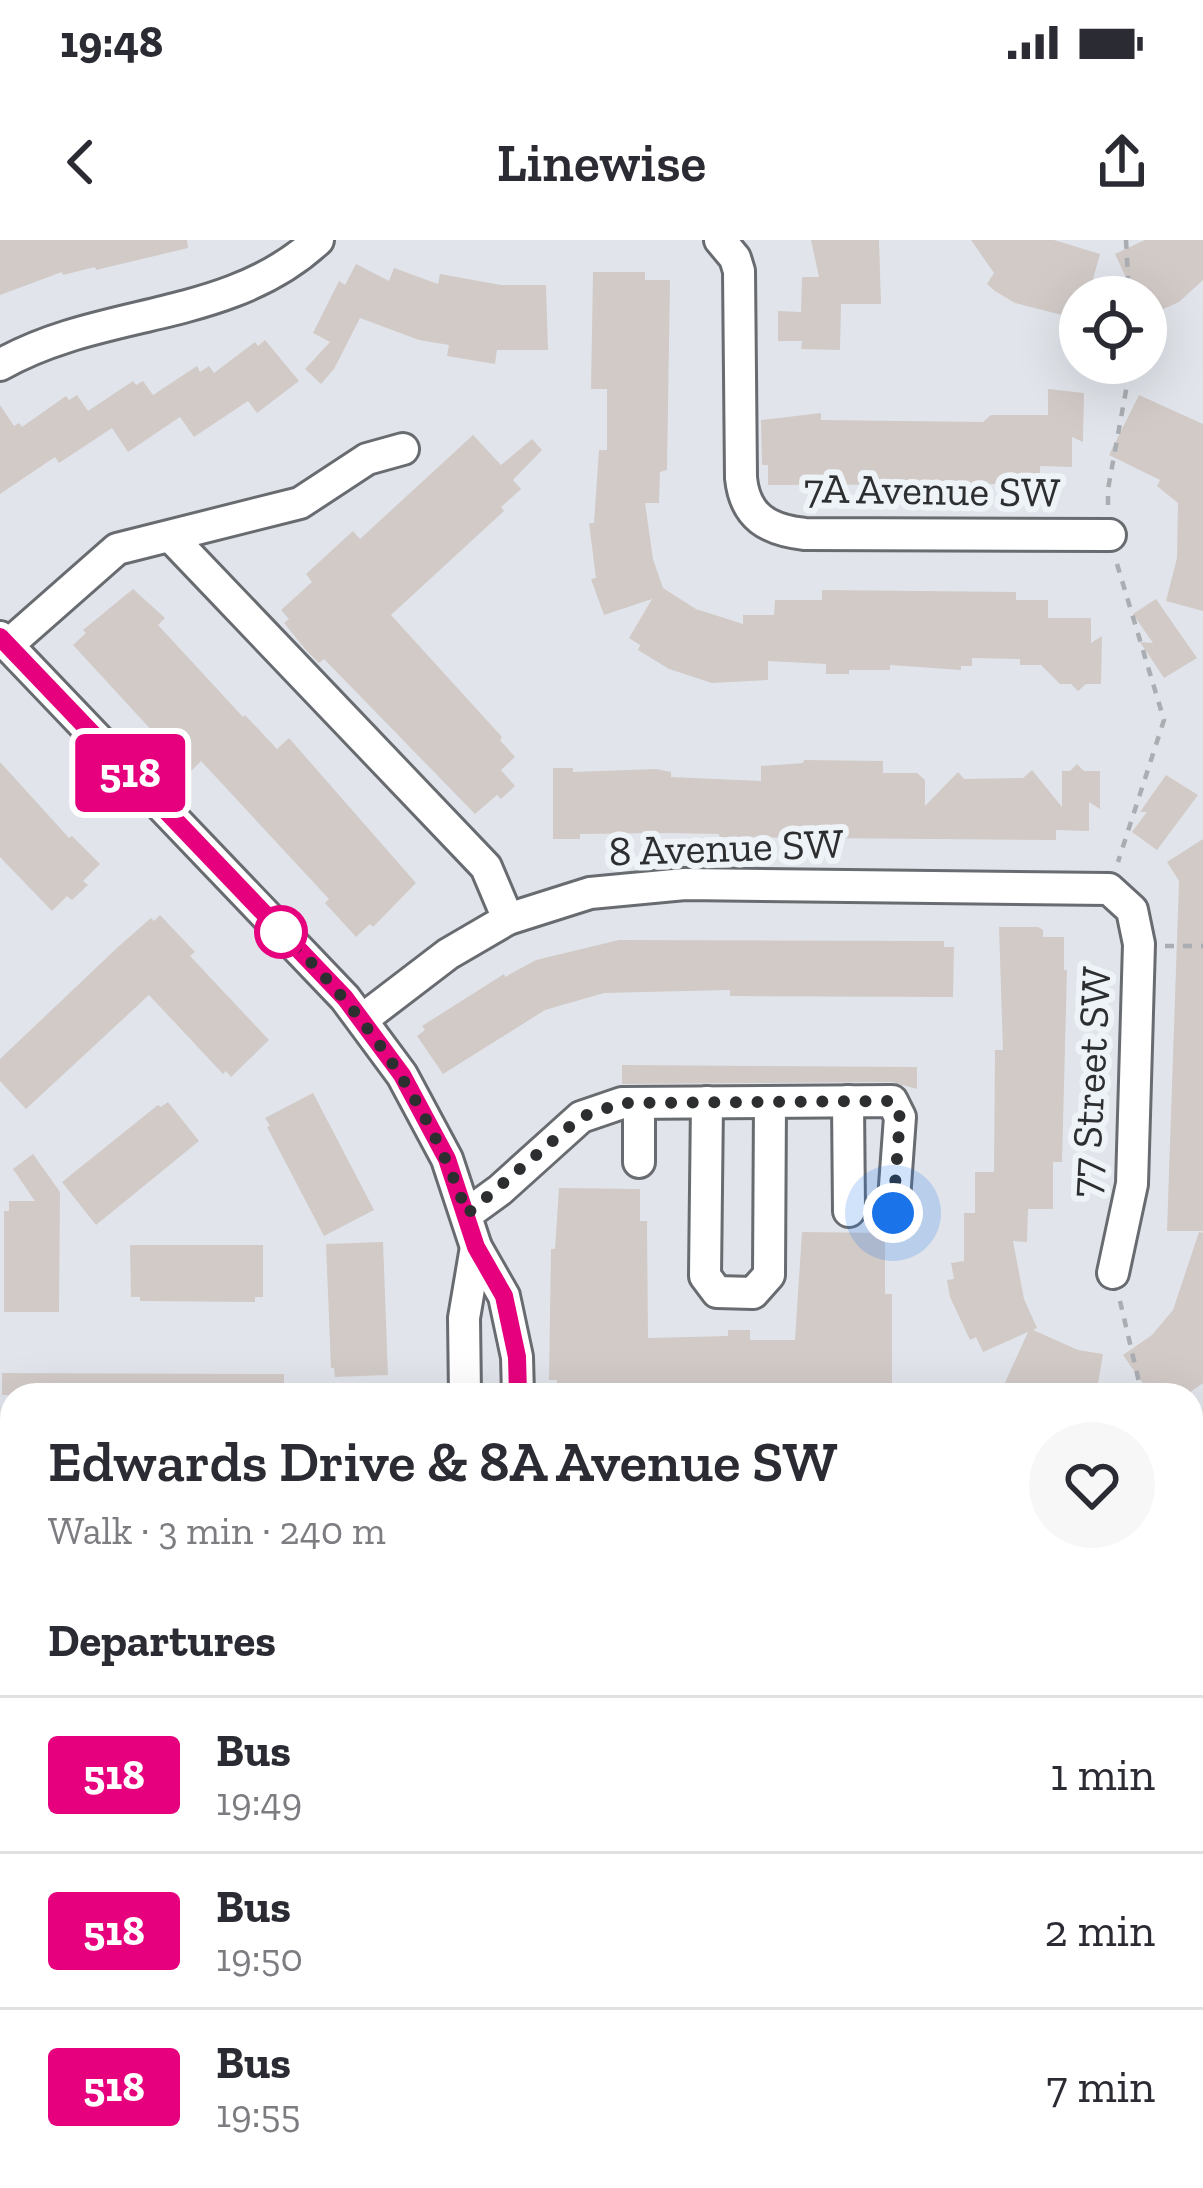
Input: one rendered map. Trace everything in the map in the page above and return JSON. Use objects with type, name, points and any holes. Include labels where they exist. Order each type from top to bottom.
[{"type":"street","points":[[0,365],[65,336],[241,290],[318,240]]},
{"type":"street","name":"7A Avenue SW","points":[[724,243],[739,271],[741,287],[741,478],[748,508],[757,518],[778,530],[805,534],[1110,535]]},
{"type":"street","points":[[403,449],[367,459],[300,503],[117,549],[4,641],[363,1018],[426,1116],[476,1247],[504,1296],[518,1383]]},
{"type":"street","points":[[172,538],[486,867],[508,919]]},
{"type":"street","name":"8 Avenue SW","points":[[363,1018],[448,955],[508,919],[590,893],[638,886],[1116,894]]},
{"type":"street","name":"77 Street SW","points":[[1113,1273],[1132,1184],[1138,1077],[1138,933],[1132,910],[1116,894]]},
{"type":"street","points":[[467,1214],[581,1117],[622,1103],[848,1101],[892,1101],[900,1117],[893,1213]]},
{"type":"street","points":[[848,1101],[849,1210]]},
{"type":"street","points":[[707,1102],[705,1276],[716,1292],[753,1293],[769,1275],[770,1102]]},
{"type":"street","points":[[639,1103],[639,1162]]},
{"type":"street","points":[[465,1383],[464,1318],[476,1247]]},
{"type":"path","points":[[1126,240],[1129,276]]},
{"type":"path","points":[[1116,894],[1164,720],[1110,535],[1107,492],[1128,384]]},
{"type":"path","points":[[1159,946],[1203,946]]},
{"type":"path","points":[[1113,1273],[1139,1383]]},
{"type":"building","points":[[0,240],[187,240],[188,248],[96,270],[62,272],[0,295]]},
{"type":"building","points":[[811,240],[879,240],[881,304],[841,304],[840,350],[801,349],[802,341],[778,341],[778,311],[801,312],[802,277],[819,277]]},
{"type":"building","points":[[971,240],[1054,240],[1100,254],[1094,276],[1059,276],[1059,314],[1015,303],[995,291],[987,284],[994,273]]},
{"type":"building","points":[[1145,240],[1203,240],[1203,280],[1167,307],[1167,276],[1125,276],[1115,254]]},
{"type":"building","points":[[356,264],[389,281],[394,268],[438,284],[440,274],[501,285],[546,285],[548,350],[497,350],[495,364],[447,356],[449,345],[419,340],[360,318],[321,384],[305,369],[330,342],[313,333],[339,281],[345,285]]},
{"type":"building","points":[[593,272],[645,272],[645,280],[670,280],[667,470],[660,472],[659,503],[645,503],[653,559],[663,588],[696,609],[743,624],[743,615],[774,615],[775,600],[822,600],[822,590],[1016,592],[1016,600],[1048,600],[1048,618],[1091,618],[1091,643],[1102,636],[1101,684],[1086,684],[1078,691],[1071,684],[1060,684],[1041,665],[1020,665],[1020,659],[972,658],[972,666],[961,666],[961,670],[890,665],[890,670],[849,670],[849,674],[826,674],[826,664],[768,661],[768,680],[712,683],[669,669],[638,650],[640,645],[629,638],[652,599],[604,615],[591,579],[596,578],[589,523],[594,523],[599,450],[607,450],[607,389],[591,389]]},
{"type":"building","points":[[265,340],[299,381],[257,413],[248,401],[194,437],[180,417],[128,452],[112,428],[59,463],[55,457],[0,494],[0,405],[14,426],[22,427],[66,396],[69,400],[77,395],[88,411],[133,381],[136,385],[143,381],[153,395],[197,366],[200,372],[209,366],[214,373],[255,342],[258,346]]},
{"type":"building","points":[[1048,389],[1084,393],[1083,442],[1072,437],[1072,467],[1040,466],[1040,484],[768,485],[768,465],[762,465],[761,420],[821,413],[821,420],[983,422],[991,415],[1048,415]]},
{"type":"building","points":[[1139,395],[1203,424],[1203,611],[1166,601],[1177,558],[1178,503],[1157,486],[1160,480],[1109,455]]},
{"type":"building","points":[[473,435],[501,465],[532,439],[542,450],[513,480],[521,489],[501,507],[504,511],[391,615],[515,757],[501,770],[515,786],[475,814],[324,659],[319,663],[305,649],[284,623],[289,619],[281,610],[312,582],[306,574],[342,541],[353,531],[360,539]]},
{"type":"building","points":[[133,589],[165,618],[158,625],[243,717],[277,749],[289,738],[416,883],[373,927],[370,924],[356,937],[325,903],[329,899],[201,761],[190,772],[73,645],[86,633],[83,630]]},
{"type":"building","points":[[1156,599],[1197,658],[1164,678],[1140,642],[1153,643],[1133,614]]},
{"type":"building","points":[[804,760],[883,761],[883,773],[917,773],[925,780],[925,806],[958,772],[964,779],[1023,778],[1032,770],[1062,807],[1062,771],[1077,764],[1084,771],[1100,771],[1100,809],[1089,802],[1089,831],[1056,830],[1056,840],[665,833],[553,839],[553,768],[573,768],[573,772],[656,769],[671,772],[671,777],[761,781],[761,766]]},
{"type":"building","points":[[0,762],[69,838],[100,864],[83,881],[88,885],[52,911],[0,857]]},
{"type":"building","points":[[1166,775],[1198,795],[1157,850],[1132,832]]},
{"type":"building","points":[[1203,839],[1203,1231],[1167,1231],[1179,881],[1167,862]]},
{"type":"building","points":[[160,915],[195,952],[190,956],[269,1040],[231,1077],[226,1071],[223,1074],[149,995],[26,1109],[0,1081],[0,1059],[118,947]]},
{"type":"building","points":[[999,927],[1038,927],[1043,937],[1064,937],[1062,1162],[1053,1162],[1053,1209],[1028,1209],[1027,1242],[1013,1241],[1024,1299],[1037,1328],[1033,1330],[1078,1350],[1103,1354],[1098,1383],[1005,1383],[1028,1332],[983,1352],[976,1337],[970,1340],[950,1297],[951,1263],[964,1261],[964,1213],[975,1213],[975,1172],[994,1172],[995,1050],[1003,1050]]},
{"type":"building","points":[[619,940],[944,941],[944,947],[954,947],[953,997],[730,996],[730,990],[604,993],[545,1010],[443,1074],[417,1036],[425,1030],[422,1026],[504,974],[536,960]]},
{"type":"building","points":[[622,1065],[917,1067],[917,1089],[892,1082],[622,1084]]},
{"type":"building","points":[[313,1093],[374,1210],[324,1236],[265,1118]]},
{"type":"building","points":[[168,1102],[199,1141],[96,1225],[62,1182],[158,1105]]},
{"type":"building","points":[[33,1154],[60,1192],[59,1312],[4,1312],[4,1211],[9,1211],[9,1201],[35,1201],[13,1169]]},
{"type":"building","points":[[559,1188],[640,1189],[640,1221],[647,1221],[648,1338],[728,1336],[728,1330],[750,1330],[750,1340],[795,1340],[802,1232],[885,1233],[885,1294],[892,1294],[892,1383],[549,1380],[551,1249],[555,1249]]},
{"type":"building","points":[[1199,1232],[1203,1233],[1203,1383],[1143,1383],[1123,1355],[1152,1335],[1173,1310]]},
{"type":"building","points":[[383,1242],[388,1375],[335,1377],[326,1244]]},
{"type":"building","points":[[130,1245],[263,1245],[263,1297],[255,1297],[255,1302],[140,1301],[140,1297],[131,1297]]},
{"type":"building","points":[[2,1373],[284,1374],[284,1383],[2,1383]]},
{"type":"bus line","name":"518","points":[[0,637],[363,1018],[402,1075],[447,1159],[476,1247],[504,1296],[518,1383]]},
{"type":"route","points":[[281,932],[363,1018],[402,1075],[447,1159],[467,1214],[581,1117],[622,1103],[892,1101],[900,1117],[893,1213]]}]
